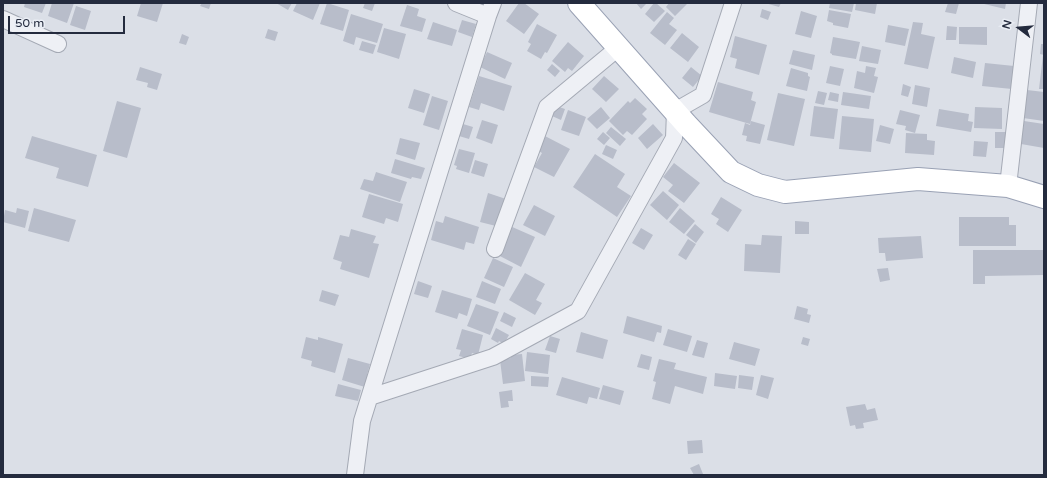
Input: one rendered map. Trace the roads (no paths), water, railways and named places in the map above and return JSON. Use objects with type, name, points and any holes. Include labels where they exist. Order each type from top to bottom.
[{"type":"main road","points":[[579,3],[731,172],[758,185],[785,192],[918,179],[1008,186],[1044,196]]},
{"type":"street","points":[[355,475],[362,421],[491,10],[456,3]]},
{"type":"street","points":[[370,397],[493,357],[578,311],[674,138],[675,111],[703,95],[733,3]]},
{"type":"street","points":[[1008,186],[1030,3]]},
{"type":"street","points":[[3,19],[58,44]]},
{"type":"street","points":[[495,249],[547,108],[618,48]]}]
